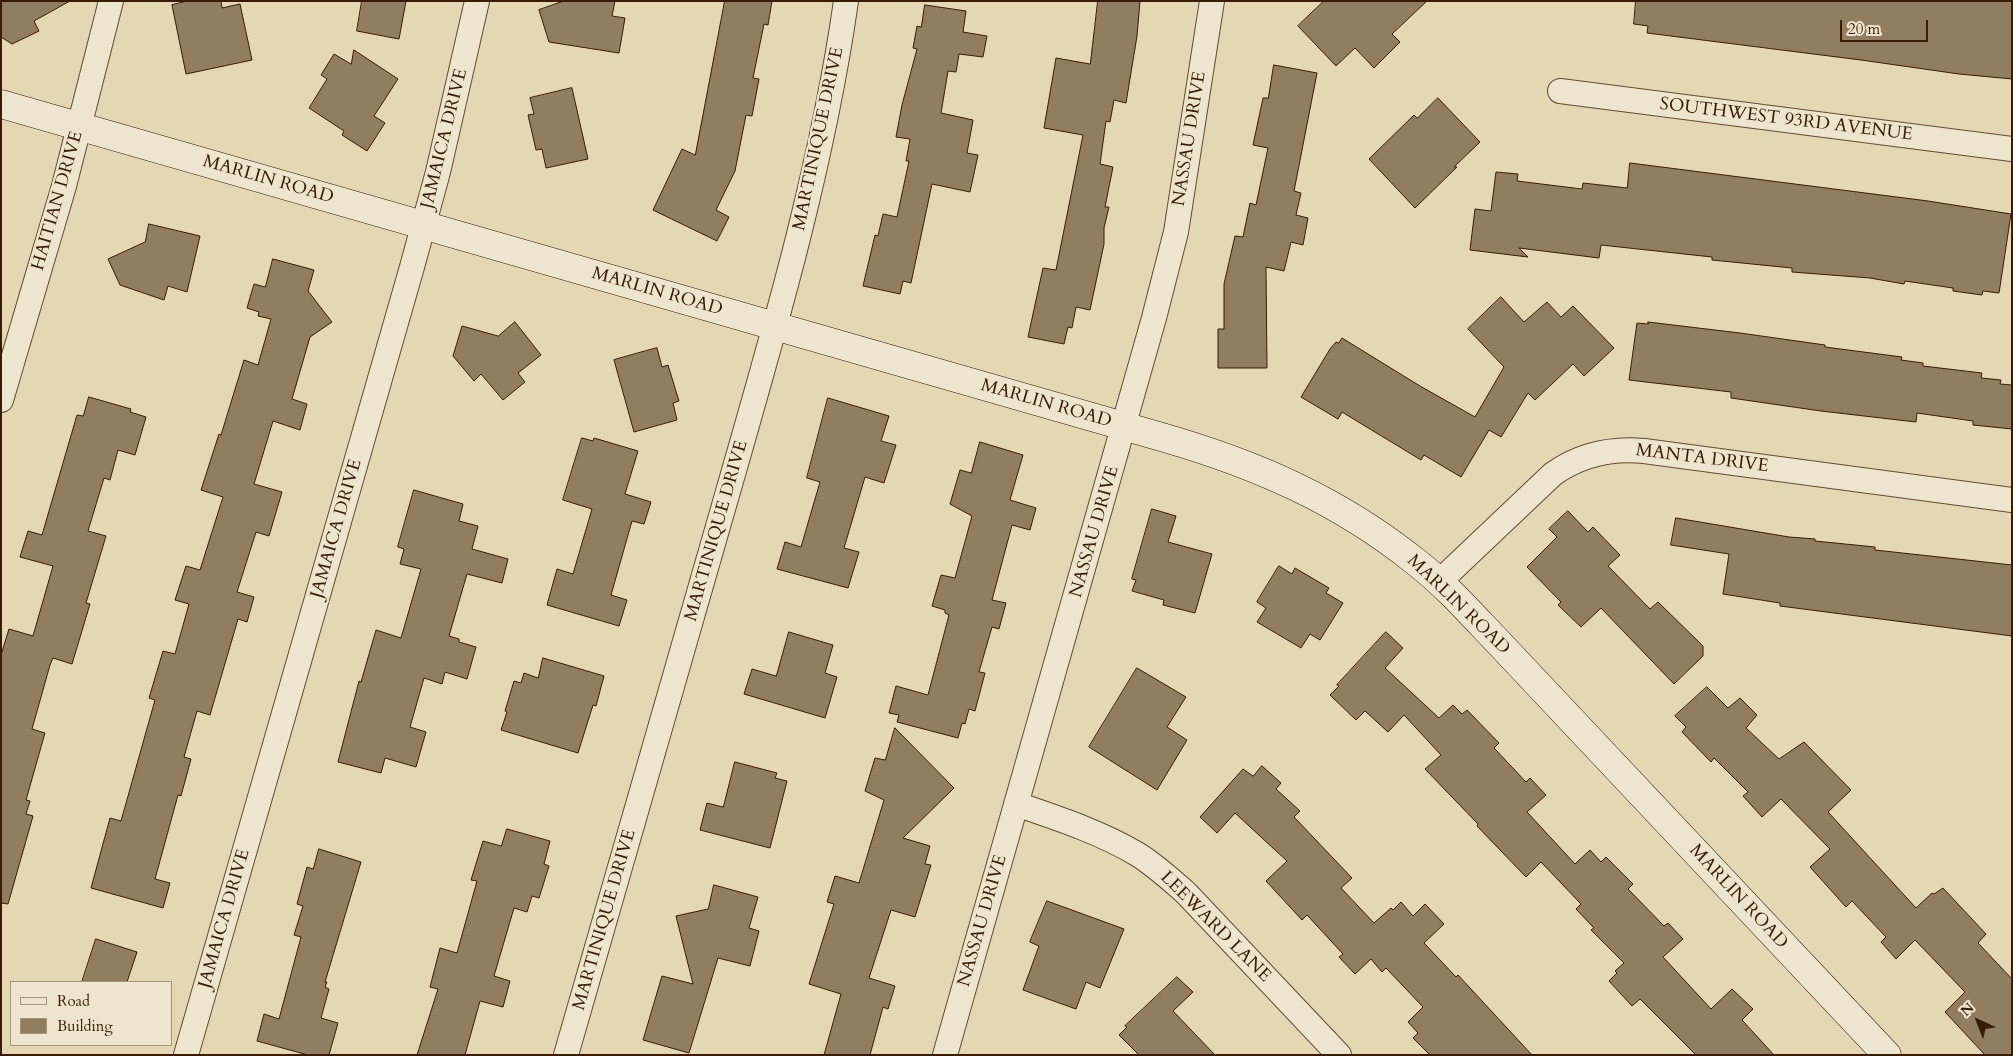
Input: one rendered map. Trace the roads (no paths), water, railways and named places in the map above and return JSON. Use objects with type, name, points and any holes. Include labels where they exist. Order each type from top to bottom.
[{"type":"street","name":"HAITIAN DRIVE","points":[[1,400],[80,126],[111,1]]},
{"type":"street","name":"JAMAICA DRIVE","points":[[186,1055],[424,225],[454,106],[477,1]]},
{"type":"street","name":"MARTINIQUE DRIVE","points":[[566,1055],[744,437],[774,326],[829,110],[846,1]]},
{"type":"street","name":"NASSAU DRIVE","points":[[945,1055],[1125,426],[1176,232],[1212,1]]},
{"type":"street","name":"SOUTHWEST 93RD AVENUE","points":[[1560,91],[2012,149]]},
{"type":"street","name":"MARLIN ROAD","points":[[1,104],[1125,426],[1219,454],[1295,486],[1344,512],[1417,562],[1439,582],[1514,659],[1887,1055]]},
{"type":"street","name":"MANTA DRIVE","points":[[1439,582],[1553,474],[1571,462],[1584,457],[1613,451],[1644,451],[2012,500]]},
{"type":"street","name":"LEEWARD LANE","points":[[1016,804],[1116,842],[1139,855],[1161,871],[1186,893],[1339,1055]]}]
